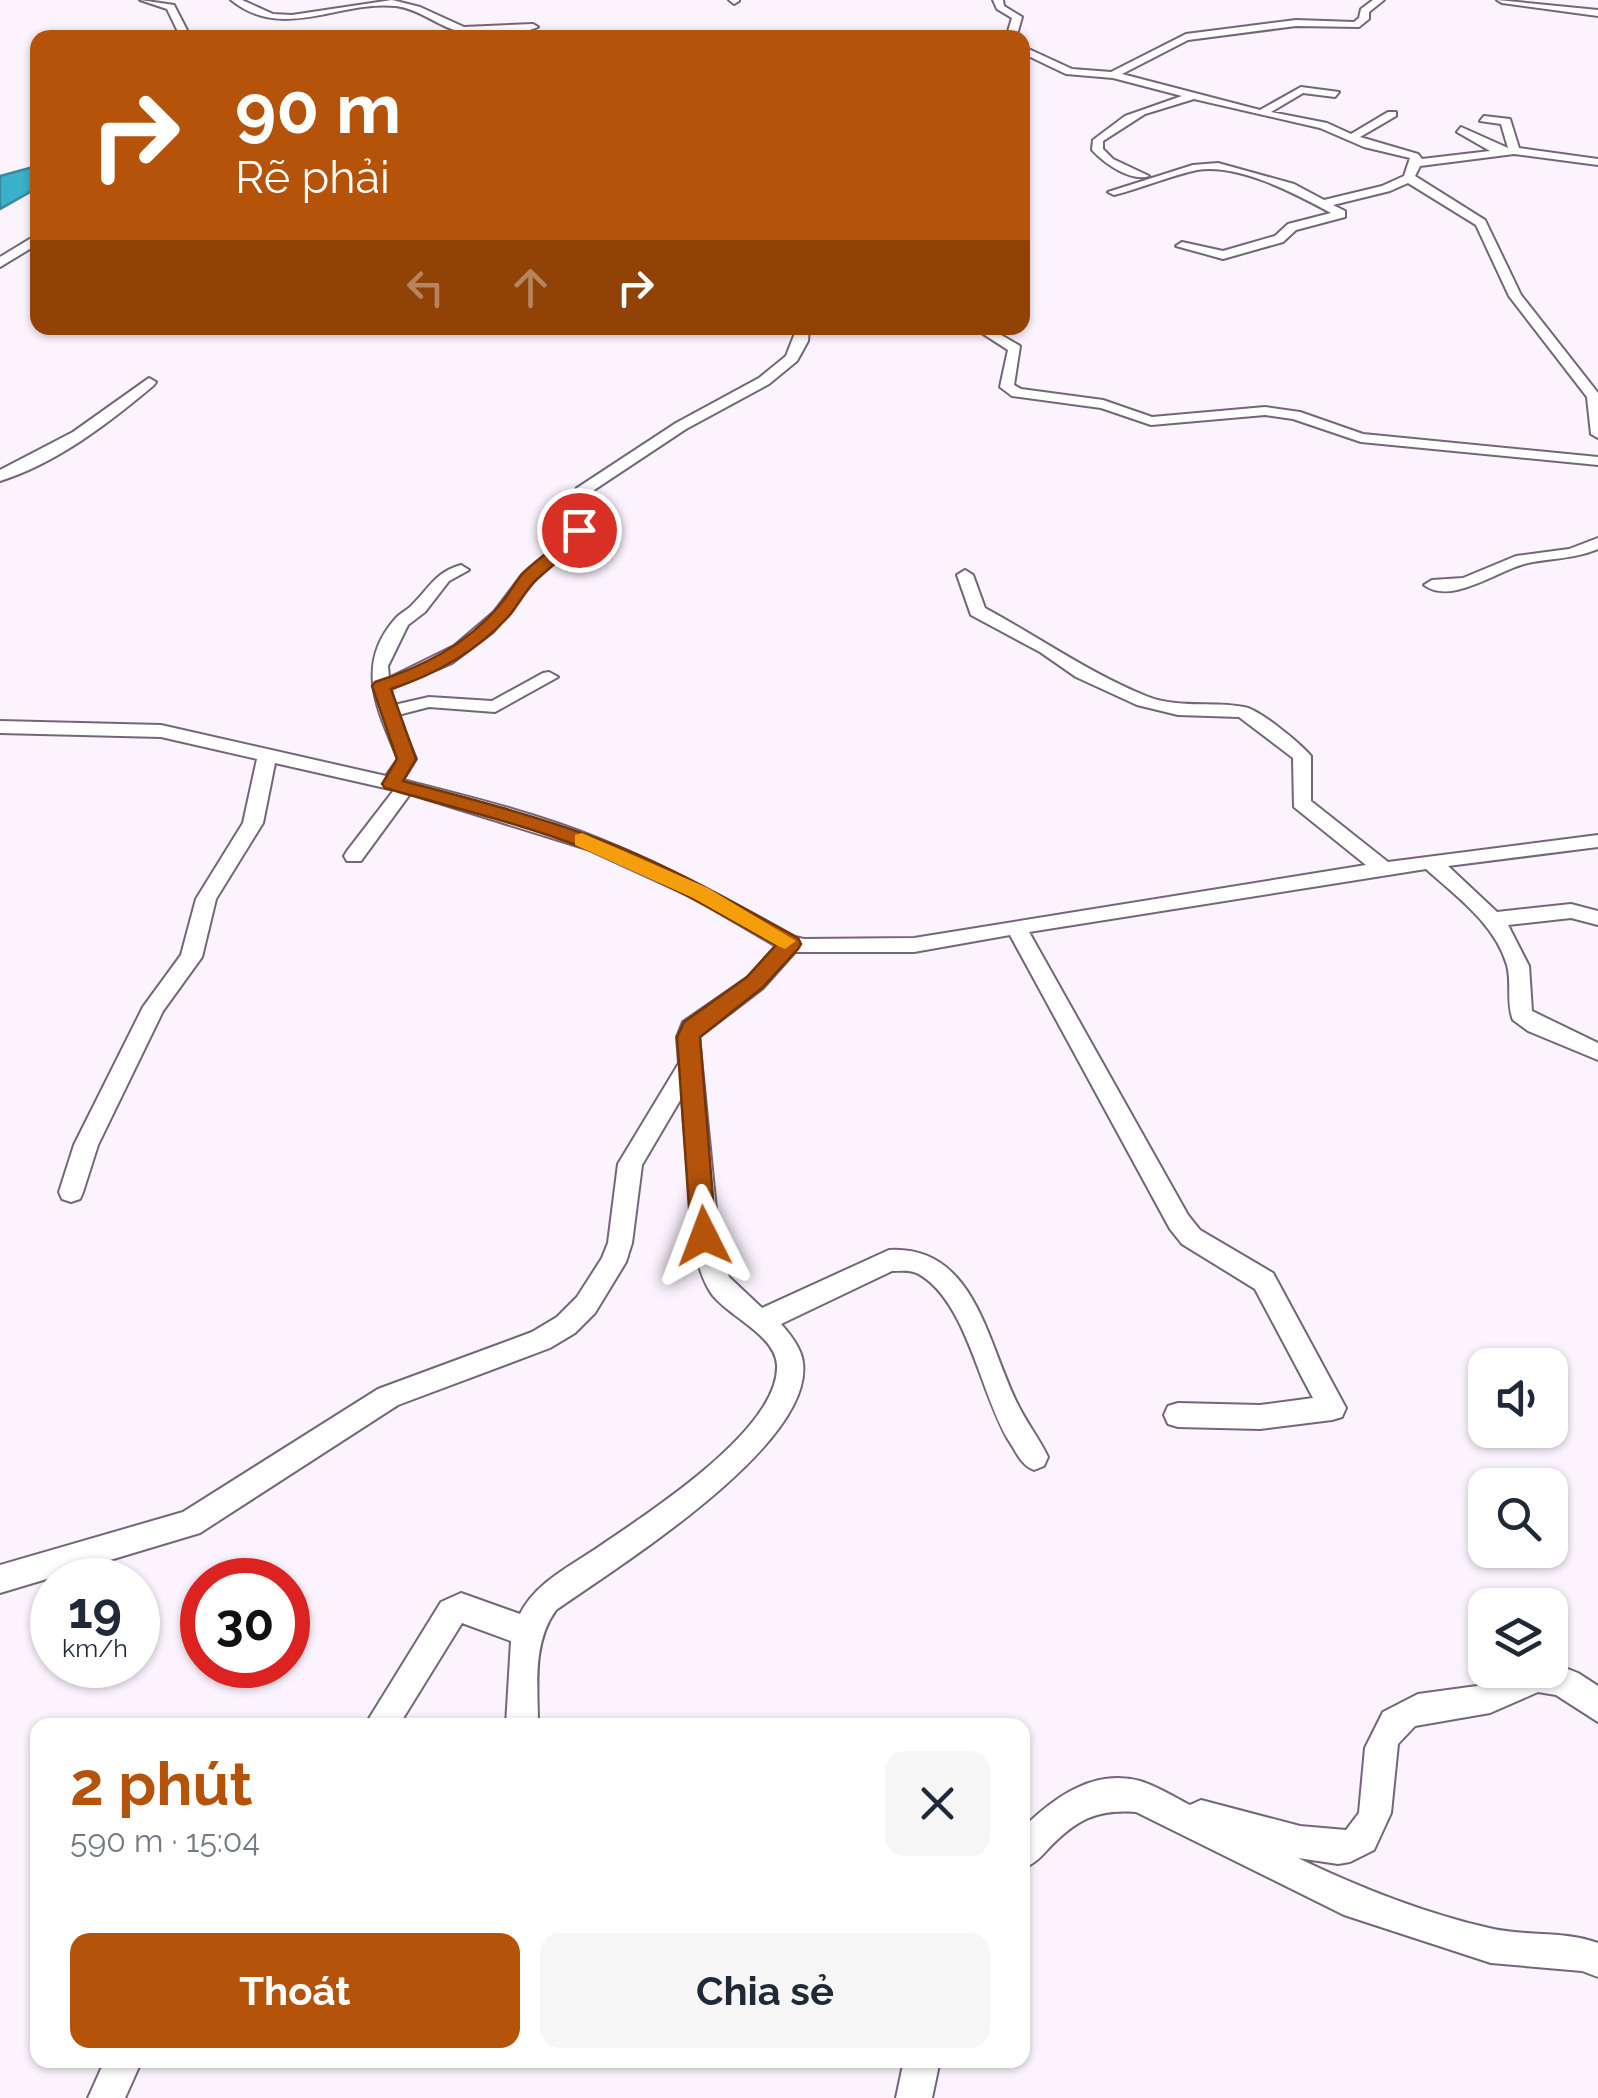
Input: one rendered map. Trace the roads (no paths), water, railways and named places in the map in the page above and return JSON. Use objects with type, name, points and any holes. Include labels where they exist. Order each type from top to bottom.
[{"type":"street","points":[[145,0],[172,7],[182,30]]},
{"type":"street","points":[[162,3],[180,0]]},
{"type":"street","points":[[236,0],[252,14],[264,16],[295,16],[391,2],[465,30],[533,27]]},
{"type":"street","points":[[998,0],[1000,7],[1018,17],[1014,30]]},
{"type":"street","points":[[1112,75],[1186,37],[1296,23],[1356,25],[1364,19],[1364,11],[1379,0]]},
{"type":"street","points":[[1502,0],[1598,13]]},
{"type":"street","points":[[1030,54],[1070,72],[1112,75],[1262,113],[1317,117],[1368,145],[1410,155],[1416,163]]},
{"type":"street","points":[[1262,113],[1301,90],[1335,94]]},
{"type":"street","points":[[1143,176],[1109,162],[1097,150],[1098,140],[1162,104],[1204,96]]},
{"type":"street","points":[[1352,137],[1392,114]]},
{"type":"street","points":[[1484,119],[1506,121],[1514,151]]},
{"type":"street","points":[[1461,130],[1500,152]]},
{"type":"street","points":[[1416,163],[1514,151],[1598,162]]},
{"type":"street","points":[[1325,203],[1386,189],[1409,178],[1416,163]]},
{"type":"street","points":[[1114,192],[1209,165],[1290,186],[1340,214],[1292,227],[1279,239],[1230,254],[1208,255],[1182,246]]},
{"type":"street","points":[[1409,178],[1481,224],[1515,296],[1594,397],[1598,434]]},
{"type":"street","points":[[0,263],[30,243]]},
{"type":"street","points":[[381,686],[422,673],[468,645],[504,611],[529,577],[576,538],[578,496],[681,426],[764,381],[792,358],[802,335]]},
{"type":"street","points":[[993,335],[1016,349],[1007,387],[1017,393],[1102,404],[1151,421],[1265,411],[1295,416],[1361,438],[1598,461]]},
{"type":"street","points":[[0,476],[31,463],[95,425],[149,382]]},
{"type":"street","points":[[1432,585],[1466,583],[1522,560],[1579,552],[1598,543]]},
{"type":"street","points":[[354,856],[399,786],[407,759],[381,686],[381,660],[402,622],[443,578],[461,570]]},
{"type":"street","points":[[964,574],[977,611],[1046,648],[1082,673],[1160,706],[1244,712],[1302,756],[1300,794],[1310,812],[1384,868]]},
{"type":"street","points":[[388,712],[429,702],[496,707],[548,678]]},
{"type":"street","points":[[4,727],[161,731],[399,786],[531,822],[594,844],[700,893],[790,944],[914,945],[1384,868],[1598,841]]},
{"type":"street","points":[[71,1192],[86,1145],[154,1006],[190,957],[206,899],[253,823],[267,754]]},
{"type":"street","points":[[1430,862],[1493,920],[1519,968],[1522,1014],[1536,1025],[1598,1052]]},
{"type":"street","points":[[1493,920],[1571,912],[1598,918]]},
{"type":"street","points":[[1016,928],[1178,1222],[1191,1237],[1264,1281],[1332,1408],[1260,1418],[1178,1415]]},
{"type":"street","points":[[522,1718],[526,1631],[533,1614],[546,1600],[727,1469],[776,1413],[788,1391],[792,1367],[783,1344],[718,1283],[707,1250],[688,1037],[692,1028],[754,983],[790,944]]},
{"type":"street","points":[[0,1579],[190,1523],[377,1403],[541,1340],[566,1325],[586,1306],[613,1262],[620,1243],[630,1164],[691,1062]]},
{"type":"street","points":[[761,1321],[889,1261],[904,1256],[918,1258],[931,1265],[944,1280],[970,1322],[1004,1406],[1034,1457]]},
{"type":"street","points":[[385,1718],[452,1612],[461,1608],[526,1631]]},
{"type":"street","points":[[1164,1806],[1328,1847],[1350,1846],[1365,1836],[1372,1820],[1381,1749],[1392,1725],[1436,1705],[1490,1698],[1529,1677],[1550,1677],[1598,1706]]},
{"type":"street","points":[[1030,1845],[1077,1802],[1106,1792],[1138,1796],[1344,1898],[1491,1946],[1582,1954],[1598,1960]]},
{"type":"street","points":[[106,2098],[120,2068]]},
{"type":"street","points":[[914,2098],[920,2068]]},
{"type":"water","points":[[30,168],[30,192],[0,209],[0,176]]}]
